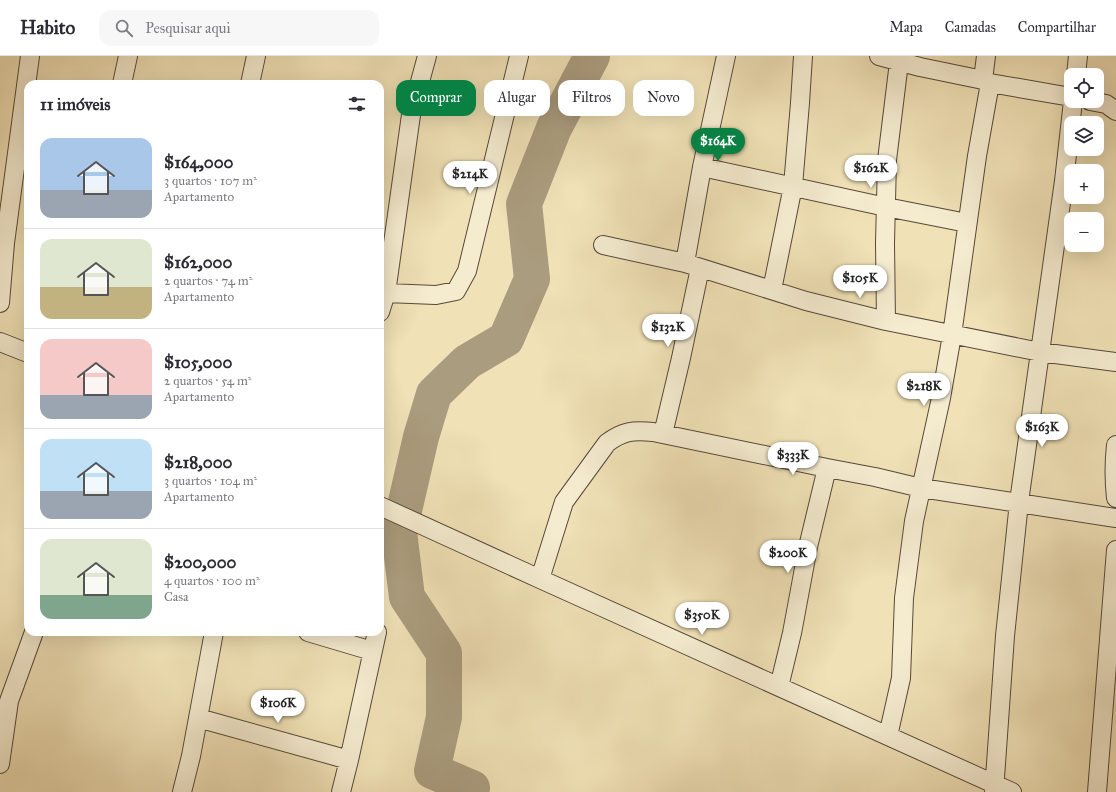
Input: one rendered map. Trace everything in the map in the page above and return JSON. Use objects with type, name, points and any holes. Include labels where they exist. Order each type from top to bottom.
[{"type":"street","points":[[27,80],[30,56]]},
{"type":"street","points":[[123,80],[128,56]]},
{"type":"street","points":[[251,80],[256,56]]},
{"type":"street","points":[[384,299],[411,115],[427,56]]},
{"type":"street","points":[[386,293],[436,295],[456,291],[467,270],[519,56]]},
{"type":"street","points":[[663,434],[682,358],[702,167],[726,56]]},
{"type":"street","points":[[772,290],[793,186],[803,56]]},
{"type":"street","points":[[879,56],[899,59],[987,81],[1064,96]]},
{"type":"street","points":[[888,736],[901,678],[904,598],[914,520],[941,398],[952,335],[987,81],[986,56]]},
{"type":"street","points":[[1077,68],[1078,56]]},
{"type":"street","points":[[886,321],[885,243],[887,160],[899,59]]},
{"type":"street","points":[[0,303],[5,243],[24,101]]},
{"type":"street","points":[[995,788],[1005,636],[1019,502],[1064,181],[1072,108]]},
{"type":"street","points":[[702,167],[886,207],[968,223]]},
{"type":"street","points":[[603,245],[692,265],[806,301],[886,321],[1040,352],[1116,362]]},
{"type":"street","points":[[0,342],[24,351]]},
{"type":"street","points":[[540,579],[564,502],[607,444],[625,433],[637,430],[875,477],[921,488],[1116,518]]},
{"type":"street","points":[[1116,445],[1114,484],[1116,498]]},
{"type":"street","points":[[779,687],[792,633],[808,547],[827,468]]},
{"type":"street","points":[[384,508],[888,736],[995,788],[1012,792]]},
{"type":"street","points":[[1097,792],[1116,550]]},
{"type":"street","points":[[0,764],[9,701],[33,636]]},
{"type":"street","points":[[182,792],[191,756],[213,636]]},
{"type":"street","points":[[321,636],[372,652]]},
{"type":"street","points":[[340,792],[349,760],[376,636]]},
{"type":"street","points":[[198,718],[349,760]]},
{"type":"waterway","points":[[469,792],[472,788],[432,771],[444,717],[444,653],[407,597],[399,532],[421,437],[434,394],[467,362],[506,339],[532,279],[524,204],[554,128],[592,56]]}]
